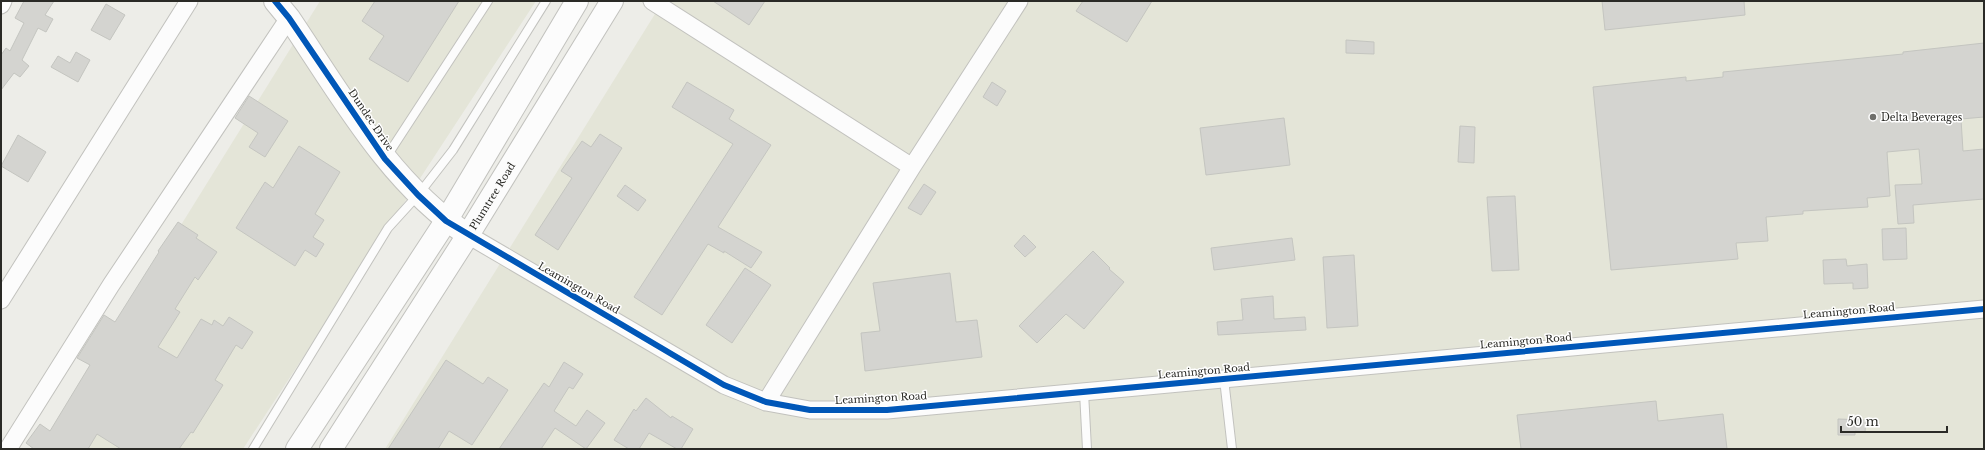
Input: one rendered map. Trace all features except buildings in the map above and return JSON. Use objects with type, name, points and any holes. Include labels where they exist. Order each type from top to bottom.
[{"type":"main road","name":"Dundee Drive","points":[[275,1],[290,18],[385,159],[418,195],[446,221],[468,235]]},
{"type":"main road","points":[[297,449],[446,221],[577,1]]},
{"type":"main road","name":"Plumtree Road","points":[[331,449],[468,235],[612,1]]},
{"type":"street","points":[[1,5],[3,1]]},
{"type":"street","points":[[1,300],[189,1]]},
{"type":"street","points":[[652,1],[912,167]]},
{"type":"street","points":[[766,402],[912,167],[1019,1]]},
{"type":"street","points":[[8,449],[111,285],[290,18]]},
{"type":"street","name":"Leamington Road","points":[[468,235],[724,385],[766,402],[810,410],[887,410],[1984,309]]},
{"type":"lane","points":[[385,159],[488,1]]},
{"type":"lane","points":[[253,449],[388,228],[418,195],[453,150],[546,1]]},
{"type":"lane","points":[[1224,379],[1232,449]]},
{"type":"lane","points":[[1084,392],[1087,449]]},
{"type":"shaded area","points":[[320,1],[536,1],[243,449],[42,449]]},
{"type":"shaded area","points":[[663,1],[1984,1],[1984,449],[385,449]]},
{"type":"cycle path","points":[[275,1],[289,18],[385,159],[418,195],[446,221],[724,385],[766,402],[810,410],[887,410],[1984,309]]},
{"type":"place","name":"Delta Beverages","points":[[1873,117]]}]
